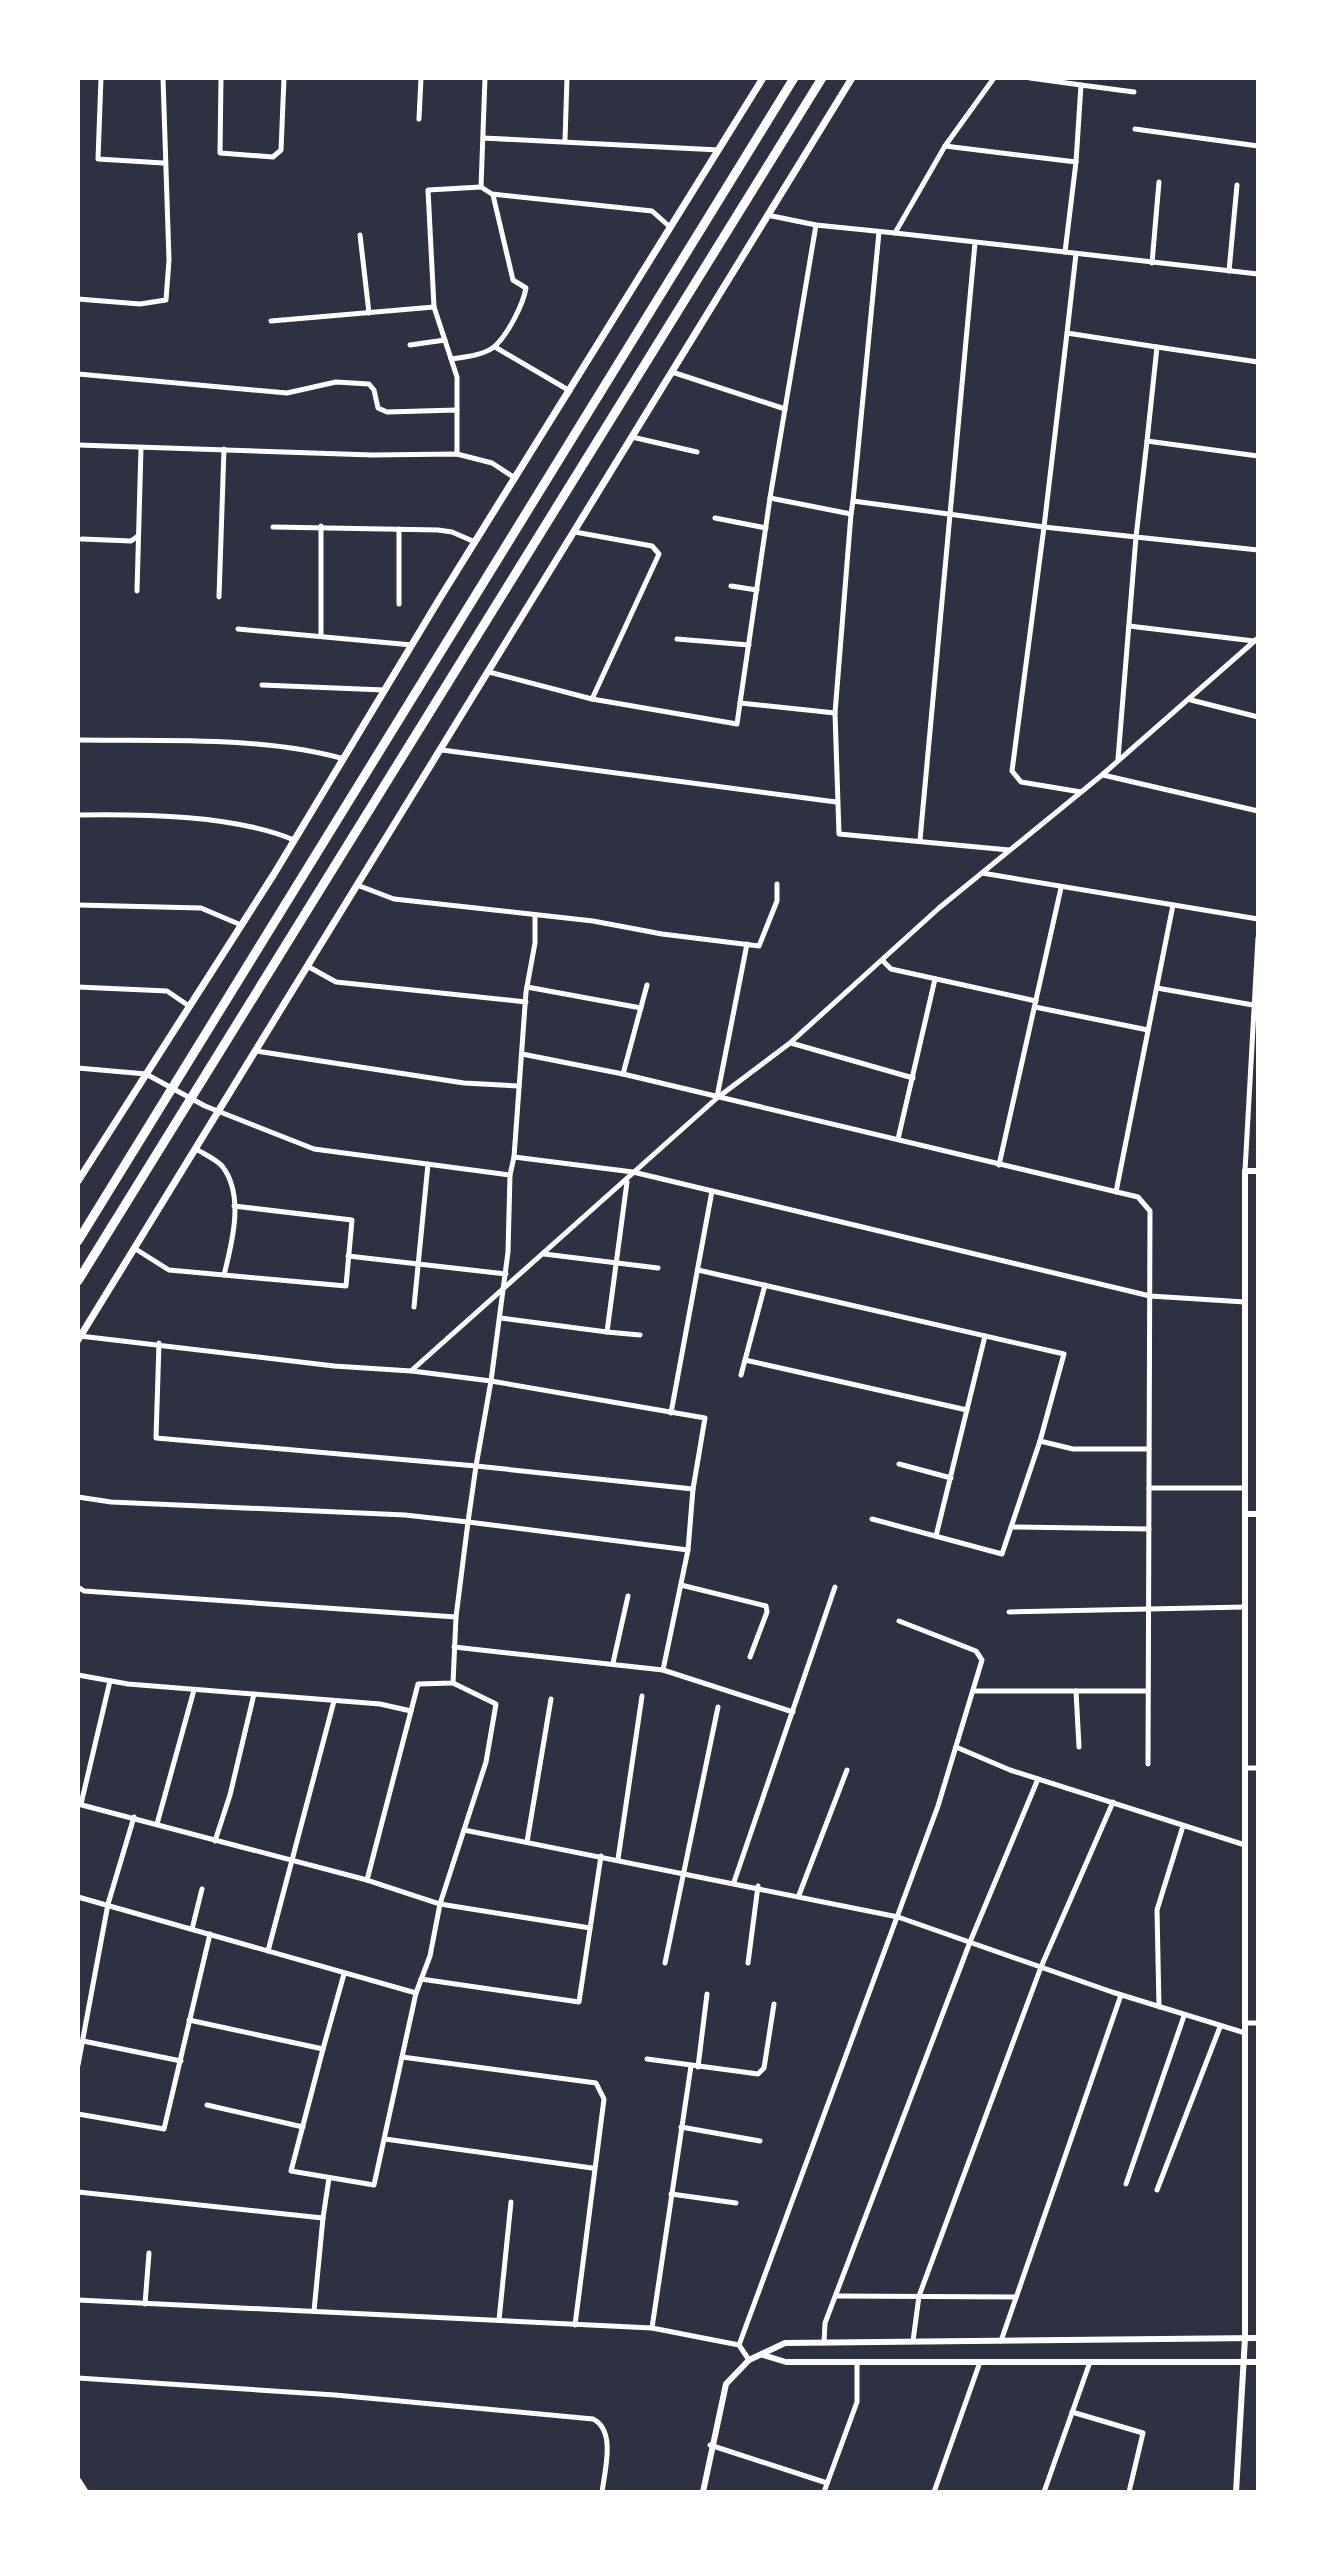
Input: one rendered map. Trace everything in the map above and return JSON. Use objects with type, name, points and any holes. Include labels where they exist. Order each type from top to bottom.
[{"type":"highway","points":[[78,1241],[794,78]]},
{"type":"highway","points":[[78,1281],[822,78]]},
{"type":"main road","points":[[78,1181],[82,1169],[146,1074],[345,759],[384,690],[763,78]]},
{"type":"main road","points":[[79,1338],[852,78]]},
{"type":"main road","points":[[78,2481],[85,2492]]},
{"type":"street","points":[[101,78],[98,159],[163,163]]},
{"type":"street","points":[[78,299],[140,304],[166,300],[169,260],[163,163],[163,78]]},
{"type":"street","points":[[221,78],[220,153],[273,157],[281,150],[284,78]]},
{"type":"street","points":[[419,119],[421,78]]},
{"type":"street","points":[[481,187],[485,78]]},
{"type":"street","points":[[565,140],[567,78]]},
{"type":"street","points":[[895,233],[945,146],[994,78]]},
{"type":"street","points":[[1030,78],[1134,92]]},
{"type":"street","points":[[1065,252],[1081,85]]},
{"type":"street","points":[[1135,129],[1258,146]]},
{"type":"street","points":[[483,138],[720,150]]},
{"type":"street","points":[[945,146],[1076,162]]},
{"type":"street","points":[[1152,263],[1159,182]]},
{"type":"street","points":[[1229,271],[1237,185]]},
{"type":"street","points":[[457,454],[457,377],[434,307],[428,190],[481,187],[492,194],[652,211],[671,228]]},
{"type":"street","points":[[451,359],[495,347],[524,300],[526,288],[513,280],[492,194]]},
{"type":"street","points":[[767,215],[816,225],[1258,274]]},
{"type":"street","points":[[489,672],[592,699],[737,724],[770,498],[816,225]]},
{"type":"street","points":[[879,232],[835,713],[839,834],[1009,850]]},
{"type":"street","points":[[360,235],[369,313]]},
{"type":"street","points":[[920,840],[975,243]]},
{"type":"street","points":[[1076,254],[1012,771],[1021,782],[1081,792]]},
{"type":"street","points":[[271,321],[434,307]]},
{"type":"street","points":[[1067,333],[1258,362]]},
{"type":"street","points":[[410,345],[445,340]]},
{"type":"street","points":[[495,347],[571,391]]},
{"type":"street","points":[[1118,760],[1136,537],[1157,347]]},
{"type":"street","points":[[672,372],[785,409]]},
{"type":"street","points":[[78,374],[287,393],[336,382],[369,384],[374,390],[378,408],[387,412],[457,410]]},
{"type":"street","points":[[632,437],[697,452]]},
{"type":"street","points":[[1147,441],[1258,456]]},
{"type":"street","points":[[78,445],[457,454],[492,463],[516,478]]},
{"type":"street","points":[[137,591],[141,448]]},
{"type":"street","points":[[219,597],[224,449]]},
{"type":"street","points":[[770,498],[851,514]]},
{"type":"street","points":[[853,501],[1044,527],[1258,550]]},
{"type":"street","points":[[715,518],[766,528]]},
{"type":"street","points":[[321,526],[321,636]]},
{"type":"street","points":[[273,527],[452,532],[476,543]]},
{"type":"street","points":[[399,529],[399,604]]},
{"type":"street","points":[[575,532],[652,546],[659,554],[592,699]]},
{"type":"street","points":[[82,539],[131,541],[139,536]]},
{"type":"street","points":[[731,586],[757,590]]},
{"type":"street","points":[[1129,626],[1256,640]]},
{"type":"street","points":[[238,629],[413,645]]},
{"type":"street","points":[[677,639],[749,645]]},
{"type":"street","points":[[411,1371],[717,1098],[790,1043],[981,873],[1102,775],[1256,640]]},
{"type":"street","points":[[262,685],[384,690]]},
{"type":"street","points":[[1190,699],[1258,717]]},
{"type":"street","points":[[740,703],[835,713]]},
{"type":"street","points":[[78,740],[200,742],[314,750],[345,759]]},
{"type":"street","points":[[442,750],[836,802]]},
{"type":"street","points":[[1102,775],[1258,811]]},
{"type":"street","points":[[78,815],[216,821],[268,829],[294,840]]},
{"type":"street","points":[[981,873],[1258,919]]},
{"type":"street","points":[[357,885],[394,899],[759,946],[777,901],[777,884]]},
{"type":"street","points":[[999,1165],[1061,888]]},
{"type":"street","points":[[78,905],[201,908],[241,925]]},
{"type":"street","points":[[1116,1192],[1173,905]]},
{"type":"street","points":[[453,1683],[456,1617],[468,1522],[505,1285],[510,1175],[527,987],[535,943],[535,916]]},
{"type":"street","points":[[1236,2492],[1245,2338],[1245,1171],[1258,938]]},
{"type":"street","points":[[717,1098],[747,944]]},
{"type":"street","points":[[883,961],[891,969],[1148,1030]]},
{"type":"street","points":[[309,967],[336,982],[526,1002]]},
{"type":"street","points":[[898,1139],[935,979]]},
{"type":"street","points":[[623,1074],[647,985]]},
{"type":"street","points":[[78,987],[167,991],[189,1006]]},
{"type":"street","points":[[527,987],[641,1008]]},
{"type":"street","points":[[1157,988],[1253,1005]]},
{"type":"street","points":[[790,1043],[913,1078]]},
{"type":"street","points":[[256,1051],[464,1083],[519,1086]]},
{"type":"street","points":[[522,1054],[623,1074],[1138,1197],[1150,1211],[1148,1764]]},
{"type":"street","points":[[78,1068],[146,1074],[218,1112],[314,1149],[510,1175]]},
{"type":"street","points":[[196,1149],[220,1163],[234,1186],[233,1242],[224,1275]]},
{"type":"street","points":[[514,1157],[633,1172],[1150,1296],[1245,1302]]},
{"type":"street","points":[[414,1307],[428,1164]]},
{"type":"street","points":[[1245,1171],[1258,1171]]},
{"type":"street","points":[[607,1332],[627,1179]]},
{"type":"street","points":[[671,1413],[712,1191]]},
{"type":"street","points":[[134,1248],[169,1270],[346,1286],[352,1220],[234,1206]]},
{"type":"street","points":[[542,1253],[658,1268]]},
{"type":"street","points":[[347,1256],[506,1274]]},
{"type":"street","points":[[698,1270],[1064,1354],[1040,1441],[1002,1554],[872,1519]]},
{"type":"street","points":[[741,1375],[765,1285]]},
{"type":"street","points":[[501,1318],[640,1335]]},
{"type":"street","points":[[936,1536],[985,1336]]},
{"type":"street","points":[[79,1338],[159,1343],[334,1366],[491,1381],[705,1418],[693,1489],[688,1550],[663,1670]]},
{"type":"street","points":[[159,1343],[156,1438],[693,1489]]},
{"type":"street","points":[[745,1360],[967,1410]]},
{"type":"street","points":[[1040,1441],[1073,1449],[1149,1449]]},
{"type":"street","points":[[899,1464],[951,1478]]},
{"type":"street","points":[[1149,1488],[1245,1488]]},
{"type":"street","points":[[78,1497],[111,1502],[405,1515],[688,1550]]},
{"type":"street","points":[[1245,1514],[1258,1514]]},
{"type":"street","points":[[1011,1527],[1149,1529]]},
{"type":"street","points":[[681,1585],[766,1606],[767,1612],[750,1657]]},
{"type":"street","points":[[78,1587],[84,1591],[456,1617]]},
{"type":"street","points":[[734,1882],[835,1587]]},
{"type":"street","points":[[613,1663],[628,1596]]},
{"type":"street","points":[[1009,1612],[1245,1607]]},
{"type":"street","points":[[739,2345],[898,1917],[982,1660],[976,1651],[899,1621]]},
{"type":"street","points":[[454,1647],[663,1670],[793,1712]]},
{"type":"street","points":[[78,1675],[110,1681],[411,1711]]},
{"type":"street","points":[[110,1681],[79,1804],[367,1880],[440,1904],[590,1928]]},
{"type":"street","points":[[344,1974],[291,2171],[374,2185],[416,1993],[430,1956],[440,1904],[486,1762],[496,1704],[453,1683],[418,1684],[367,1880]]},
{"type":"street","points":[[157,1824],[194,1690]]},
{"type":"street","points":[[973,1691],[1148,1691]]},
{"type":"street","points":[[1076,1691],[1079,1747]]},
{"type":"street","points":[[215,1841],[230,1795],[254,1694]]},
{"type":"street","points":[[618,1859],[642,1696]]},
{"type":"street","points":[[527,1842],[551,1699]]},
{"type":"street","points":[[268,1951],[334,1701]]},
{"type":"street","points":[[665,1963],[718,1707]]},
{"type":"street","points":[[956,1747],[1038,1779],[1245,1845]]},
{"type":"street","points":[[1245,1768],[1258,1768]]},
{"type":"street","points":[[799,1895],[847,1770]]},
{"type":"street","points":[[824,2343],[825,2323],[970,1942],[1038,1779]]},
{"type":"street","points":[[913,2341],[919,2296],[1041,1967],[1113,1802]]},
{"type":"street","points":[[78,2065],[108,1904],[134,1817]]},
{"type":"street","points":[[1159,2007],[1157,1910],[1183,1826]]},
{"type":"street","points":[[464,1830],[758,1886],[898,1917],[1121,1995],[1245,2033]]},
{"type":"street","points":[[421,1979],[579,2002],[601,1856]]},
{"type":"street","points":[[748,1963],[758,1886]]},
{"type":"street","points":[[192,1929],[202,1889]]},
{"type":"street","points":[[78,1897],[416,1993]]},
{"type":"street","points":[[78,2114],[164,2129],[210,1934]]},
{"type":"street","points":[[698,2067],[707,1994]]},
{"type":"street","points":[[1001,2341],[1121,1995]]},
{"type":"street","points":[[647,2059],[758,2074],[764,2068],[774,2004]]},
{"type":"street","points":[[1126,2184],[1184,2016]]},
{"type":"street","points":[[189,2020],[323,2049]]},
{"type":"street","points":[[1245,2023],[1258,2023]]},
{"type":"street","points":[[1157,2190],[1220,2027]]},
{"type":"street","points":[[83,2041],[181,2061]]},
{"type":"street","points":[[402,2057],[596,2083],[604,2099],[592,2168],[575,2325]]},
{"type":"street","points":[[652,2328],[691,2066]]},
{"type":"street","points":[[207,2105],[303,2127]]},
{"type":"street","points":[[681,2127],[760,2141]]},
{"type":"street","points":[[385,2139],[592,2168]]},
{"type":"street","points":[[314,2311],[329,2178]]},
{"type":"street","points":[[78,2192],[323,2218]]},
{"type":"street","points":[[671,2194],[736,2203]]},
{"type":"street","points":[[499,2320],[511,2202]]},
{"type":"street","points":[[145,2304],[149,2253]]},
{"type":"street","points":[[836,2296],[1016,2297]]},
{"type":"street","points":[[78,2300],[652,2328],[739,2345],[749,2360]]},
{"type":"street","points":[[703,2492],[710,2445],[726,2384],[734,2371],[749,2360],[785,2343],[1258,2338]]},
{"type":"street","points":[[763,2355],[786,2362],[1258,2362]]},
{"type":"street","points":[[824,2492],[857,2402],[857,2362]]},
{"type":"street","points":[[934,2492],[980,2362]]},
{"type":"street","points":[[1044,2492],[1090,2362]]},
{"type":"street","points":[[78,2378],[335,2395],[593,2419],[602,2424],[607,2434],[602,2492]]},
{"type":"street","points":[[1071,2412],[1143,2433],[1129,2492]]},
{"type":"street","points":[[710,2445],[827,2483]]}]
